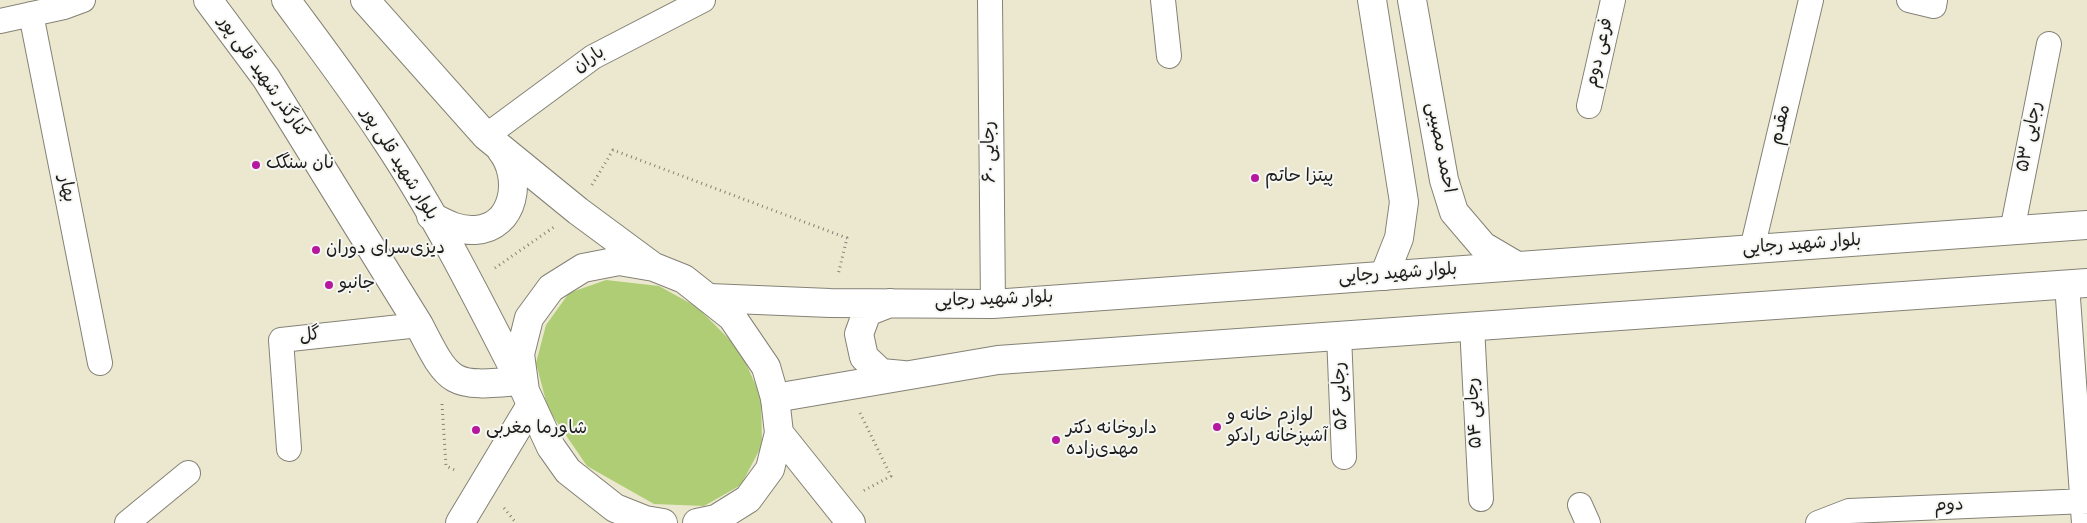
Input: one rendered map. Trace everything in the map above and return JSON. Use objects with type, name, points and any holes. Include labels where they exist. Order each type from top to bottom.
[{"type":"main road","name":"کنارگذر شهید قلی پور","points":[[208,0],[266,78],[418,325],[438,364],[452,377],[466,383],[526,392]]},
{"type":"main road","name":"بلوار شهید قلی پور","points":[[286,0],[386,139],[431,216],[526,392]]},
{"type":"main road","points":[[364,0],[509,160],[514,183],[510,205],[496,224],[476,230],[456,229],[431,216]]},
{"type":"main road","points":[[1372,0],[1404,202],[1402,222],[1384,276]]},
{"type":"main road","name":"احمد مصیبی","points":[[1412,0],[1447,190],[1454,212],[1483,246],[1516,266]]},
{"type":"main road","points":[[489,138],[578,211],[654,267],[684,280],[709,298],[732,317],[766,366],[775,398],[780,433],[770,469],[748,500],[716,519],[697,523]]},
{"type":"main road","points":[[1402,190],[1415,198],[1423,199],[1435,197],[1447,190]]},
{"type":"main road","name":"بلوار شهید رجایی","points":[[709,298],[890,304],[993,304],[2087,225]]},
{"type":"main road","points":[[654,267],[619,261],[583,268],[551,288],[529,318],[520,354],[526,392],[551,447],[568,471],[615,508],[645,520],[663,523]]},
{"type":"main road","points":[[775,398],[998,360],[2077,284]]},
{"type":"main road","points":[[890,304],[867,312],[859,334],[864,357],[881,373],[904,375]]},
{"type":"main road","points":[[460,523],[484,484],[526,392]]},
{"type":"main road","points":[[780,433],[851,523]]},
{"type":"street","points":[[0,22],[84,0]]},
{"type":"street","name":"باران","points":[[489,138],[593,57],[703,0]]},
{"type":"street","name":"رجایی ۶۰","points":[[990,0],[993,304]]},
{"type":"street","points":[[1163,0],[1168,56]]},
{"type":"street","name":"فرعی دوم","points":[[1589,106],[1613,0]]},
{"type":"street","name":"مقدم","points":[[1752,249],[1811,0]]},
{"type":"street","points":[[1909,0],[1934,6],[1935,0]]},
{"type":"street","name":"بهار","points":[[31,14],[100,363]]},
{"type":"street","name":"رجایی ۵۳","points":[[2012,231],[2049,44]]},
{"type":"street","points":[[2077,284],[2085,509]]},
{"type":"street","name":"گل","points":[[289,449],[282,340],[418,325]]},
{"type":"street","name":"رجایی ۵۴","points":[[1472,326],[1481,500]]},
{"type":"street","name":"رجایی ۵۶","points":[[1339,335],[1344,457]]},
{"type":"street","points":[[127,523],[188,473]]},
{"type":"street","name":"دوم","points":[[1818,523],[1849,511],[1948,515],[2085,509]]},
{"type":"path","points":[[438,364],[446,466],[484,484],[516,523]]},
{"type":"green space","points":[[606,280],[659,286],[697,307],[740,350],[761,397],[762,445],[741,485],[704,506],[654,504],[587,466],[548,409],[536,363],[546,325],[569,293]]},
{"type":"place","name":"نان سنگک","points":[[256,165]]},
{"type":"place","name":"پیتزا حاتم","points":[[1255,178]]},
{"type":"place","name":"دیزی‌سرای دوران","points":[[316,250]]},
{"type":"place","name":"جانبو","points":[[329,285]]},
{"type":"place","name":"لوازم خانه و آشپزخانه رادکو","points":[[1217,427]]},
{"type":"place","name":"شاورما مغربی","points":[[476,430]]},
{"type":"place","name":"داروخانه دکتر مهدی‌زاده","points":[[1056,440]]}]
